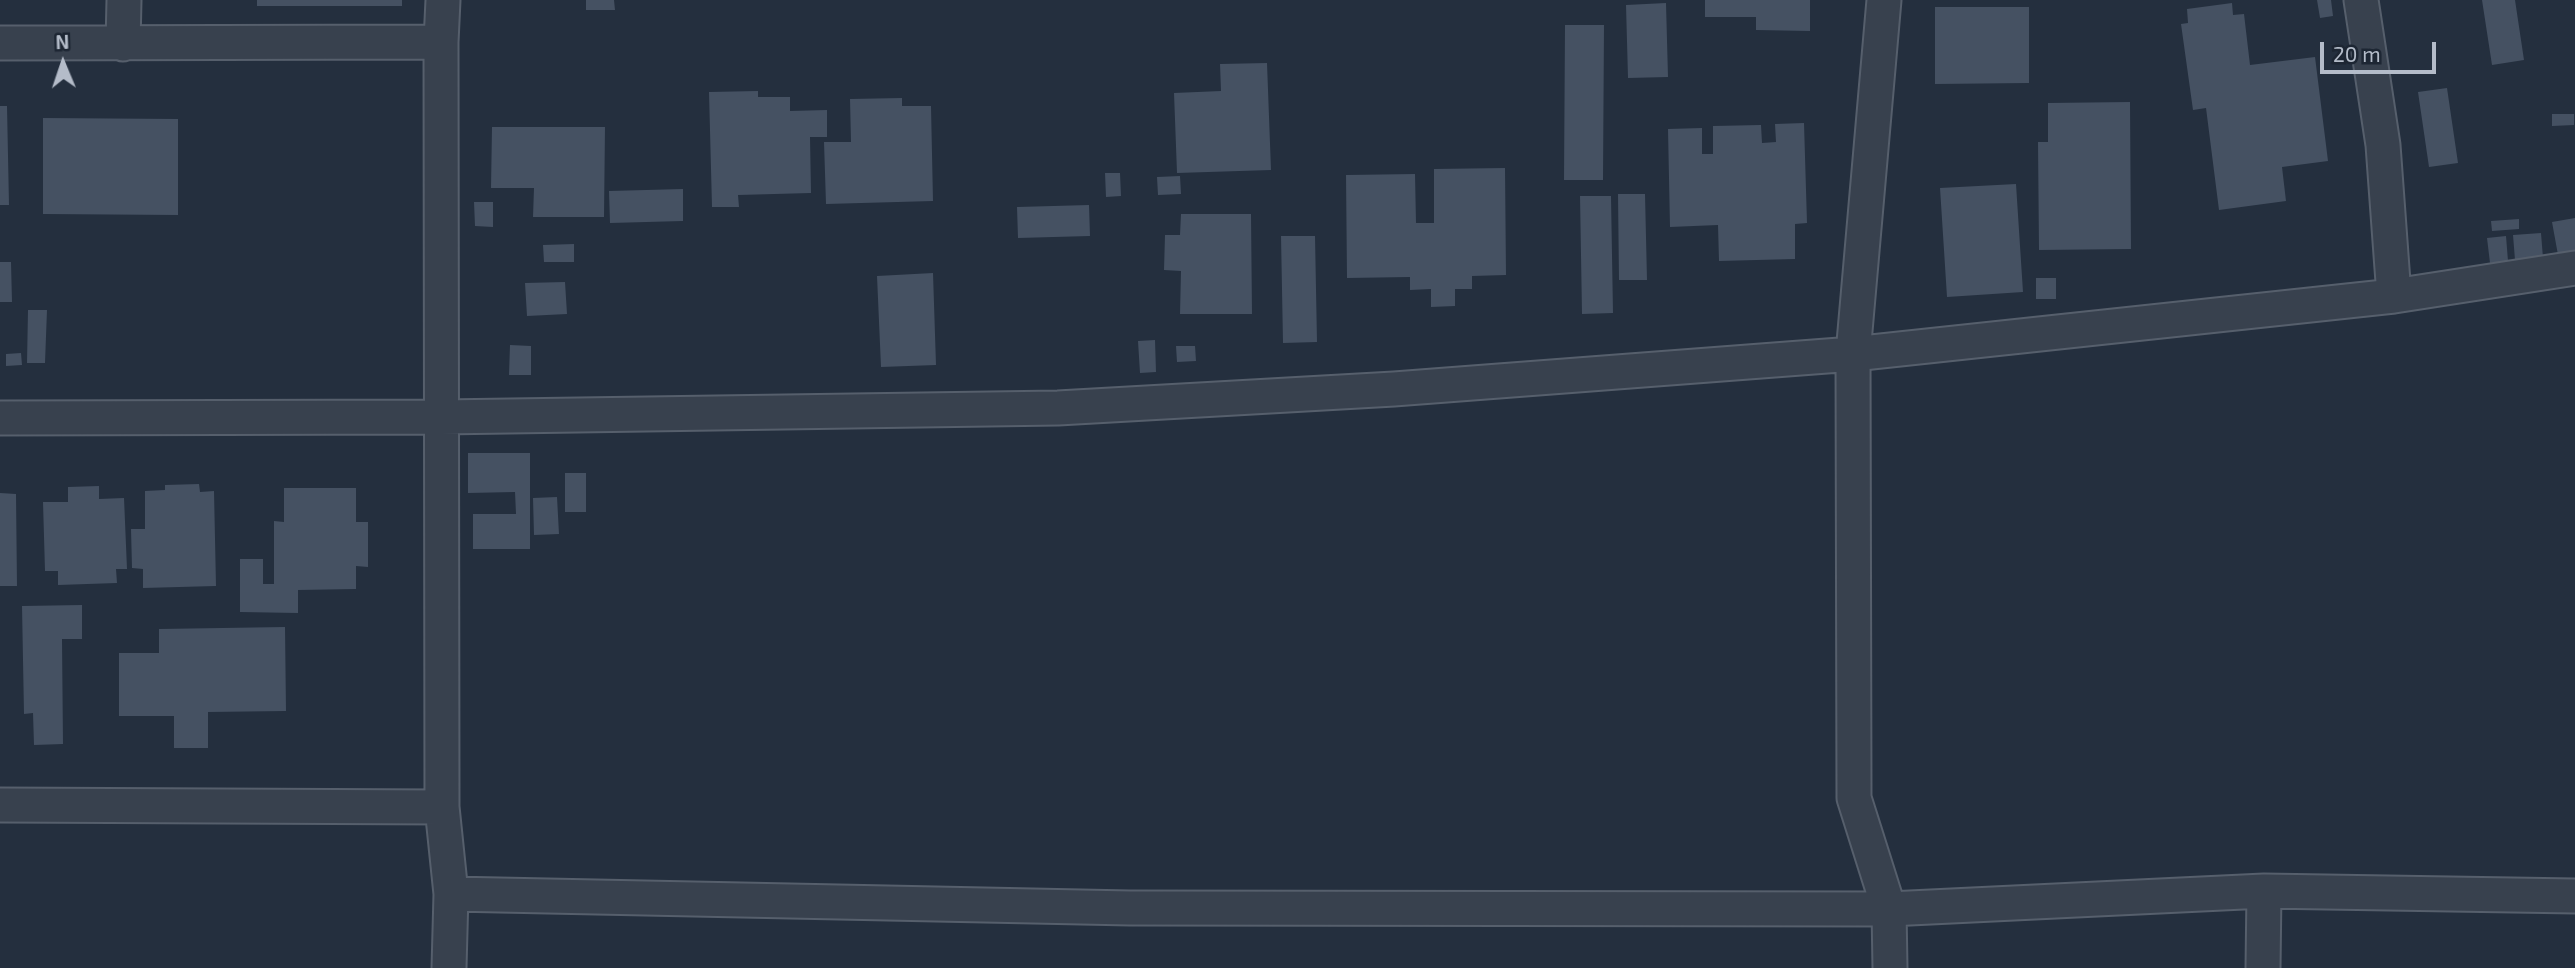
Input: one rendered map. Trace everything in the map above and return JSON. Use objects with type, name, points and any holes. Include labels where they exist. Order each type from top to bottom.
[{"type":"street","points":[[123,44],[124,0]]},
{"type":"street","points":[[443,0],[442,807],[451,894],[449,968]]},
{"type":"street","points":[[1884,0],[1853,354],[1854,798],[1889,909],[1890,968]]},
{"type":"street","points":[[2361,0],[2383,145],[2394,296]]},
{"type":"street","points":[[0,43],[441,41]]},
{"type":"street","points":[[0,418],[441,417],[1058,408],[1407,388],[1853,354],[2394,296],[2575,268]]},
{"type":"street","points":[[0,805],[442,807]]},
{"type":"street","points":[[2263,968],[2264,891]]},
{"type":"street","points":[[451,894],[1130,908],[1889,909],[2264,891],[2575,896]]},
{"type":"building","points":[[257,0],[402,0],[402,6],[257,6]]},
{"type":"building","points":[[586,0],[614,0],[615,10],[586,10]]},
{"type":"building","points":[[1705,0],[1810,0],[1810,31],[1756,30],[1756,17],[1705,17]]},
{"type":"building","points":[[2317,0],[2331,0],[2333,16],[2320,18]]},
{"type":"building","points":[[2482,0],[2515,0],[2524,60],[2492,65]]},
{"type":"building","points":[[1666,3],[1668,77],[1628,78],[1626,5]]},
{"type":"building","points":[[2232,3],[2233,15],[2244,14],[2250,65],[2315,57],[2328,161],[2282,167],[2286,201],[2219,210],[2206,108],[2193,110],[2181,24],[2188,23],[2187,9]]},
{"type":"building","points":[[1935,7],[2029,7],[2029,83],[1935,84]]},
{"type":"building","points":[[1565,25],[1604,25],[1603,180],[1564,180]]},
{"type":"building","points":[[1267,63],[1271,170],[1177,173],[1174,93],[1221,91],[1220,64]]},
{"type":"building","points":[[2447,88],[2458,163],[2429,167],[2418,92]]},
{"type":"building","points":[[758,91],[758,97],[790,97],[790,111],[827,110],[827,137],[810,137],[811,193],[738,195],[739,207],[712,207],[709,92]]},
{"type":"building","points":[[902,98],[902,106],[931,106],[933,201],[826,204],[824,142],[851,142],[850,99]]},
{"type":"building","points":[[2130,102],[2131,249],[2039,250],[2038,142],[2048,142],[2048,103]]},
{"type":"building","points":[[0,106],[7,106],[9,205],[0,205]]},
{"type":"building","points":[[2552,114],[2574,114],[2574,125],[2552,126]]},
{"type":"building","points":[[43,118],[178,119],[178,215],[43,214]]},
{"type":"building","points":[[1804,123],[1807,223],[1795,224],[1795,259],[1719,261],[1718,225],[1670,227],[1668,129],[1702,128],[1702,154],[1713,154],[1713,126],[1761,125],[1762,143],[1776,142],[1775,124]]},
{"type":"building","points":[[492,127],[605,127],[604,217],[533,217],[534,188],[491,188]]},
{"type":"building","points":[[1505,168],[1506,275],[1472,276],[1472,289],[1455,289],[1455,306],[1431,307],[1431,289],[1410,290],[1410,277],[1347,278],[1346,175],[1415,174],[1416,223],[1434,223],[1434,169]]},
{"type":"building","points":[[1105,173],[1120,173],[1121,196],[1106,197]]},
{"type":"building","points":[[1180,176],[1181,194],[1158,195],[1157,177]]},
{"type":"building","points":[[2016,184],[2023,292],[1947,297],[1940,188]]},
{"type":"building","points":[[683,189],[683,221],[610,223],[609,191]]},
{"type":"building","points":[[1618,194],[1645,194],[1647,280],[1619,280]]},
{"type":"building","points":[[1580,196],[1611,196],[1613,313],[1582,314]]},
{"type":"building","points":[[474,202],[493,202],[493,227],[475,226]]},
{"type":"building","points":[[1089,205],[1090,236],[1018,238],[1017,207]]},
{"type":"building","points":[[1181,214],[1251,214],[1252,314],[1180,314],[1181,271],[1164,270],[1165,235],[1180,235]]},
{"type":"building","points":[[2575,218],[2575,252],[2558,255],[2552,222]]},
{"type":"building","points":[[2519,219],[2519,229],[2492,231],[2491,221]]},
{"type":"building","points":[[2541,233],[2543,258],[2515,260],[2513,235]]},
{"type":"building","points":[[1281,236],[1315,236],[1317,342],[1283,343]]},
{"type":"building","points":[[2506,236],[2508,261],[2490,263],[2487,238]]},
{"type":"building","points":[[574,244],[574,262],[544,262],[543,245]]},
{"type":"building","points":[[0,262],[11,262],[12,302],[0,302]]},
{"type":"building","points":[[933,273],[936,365],[881,367],[877,276]]},
{"type":"building","points":[[2036,278],[2056,278],[2056,299],[2036,299]]},
{"type":"building","points":[[565,282],[567,314],[527,316],[525,283]]},
{"type":"building","points":[[28,310],[47,310],[45,363],[27,363]]},
{"type":"building","points":[[1155,340],[1156,372],[1140,373],[1138,341]]},
{"type":"building","points":[[510,345],[531,346],[531,375],[509,375]]},
{"type":"building","points":[[1176,346],[1195,346],[1196,361],[1177,362]]},
{"type":"building","points":[[21,353],[22,365],[6,366],[6,354]]},
{"type":"building","points":[[468,453],[530,453],[530,549],[473,549],[473,514],[516,514],[515,492],[468,493]]},
{"type":"building","points":[[565,473],[586,473],[586,512],[565,512]]},
{"type":"building","points":[[199,484],[200,492],[214,491],[216,586],[143,588],[143,569],[132,568],[131,529],[145,529],[145,491],[165,490],[165,485]]},
{"type":"building","points":[[99,486],[99,499],[124,498],[127,569],[116,569],[117,583],[58,585],[58,571],[45,571],[43,502],[68,502],[68,487]]},
{"type":"building","points":[[284,488],[356,488],[356,522],[368,522],[368,567],[356,566],[356,589],[298,590],[298,613],[240,612],[240,559],[263,559],[263,584],[274,584],[274,521],[284,522]]},
{"type":"building","points":[[0,493],[16,494],[17,586],[0,586]]},
{"type":"building","points":[[557,497],[559,534],[534,535],[533,498]]},
{"type":"building","points":[[82,605],[82,639],[62,639],[63,744],[34,745],[33,713],[24,714],[22,606]]},
{"type":"building","points":[[285,627],[286,711],[208,712],[208,748],[174,748],[174,716],[119,716],[119,653],[159,653],[159,629]]}]
